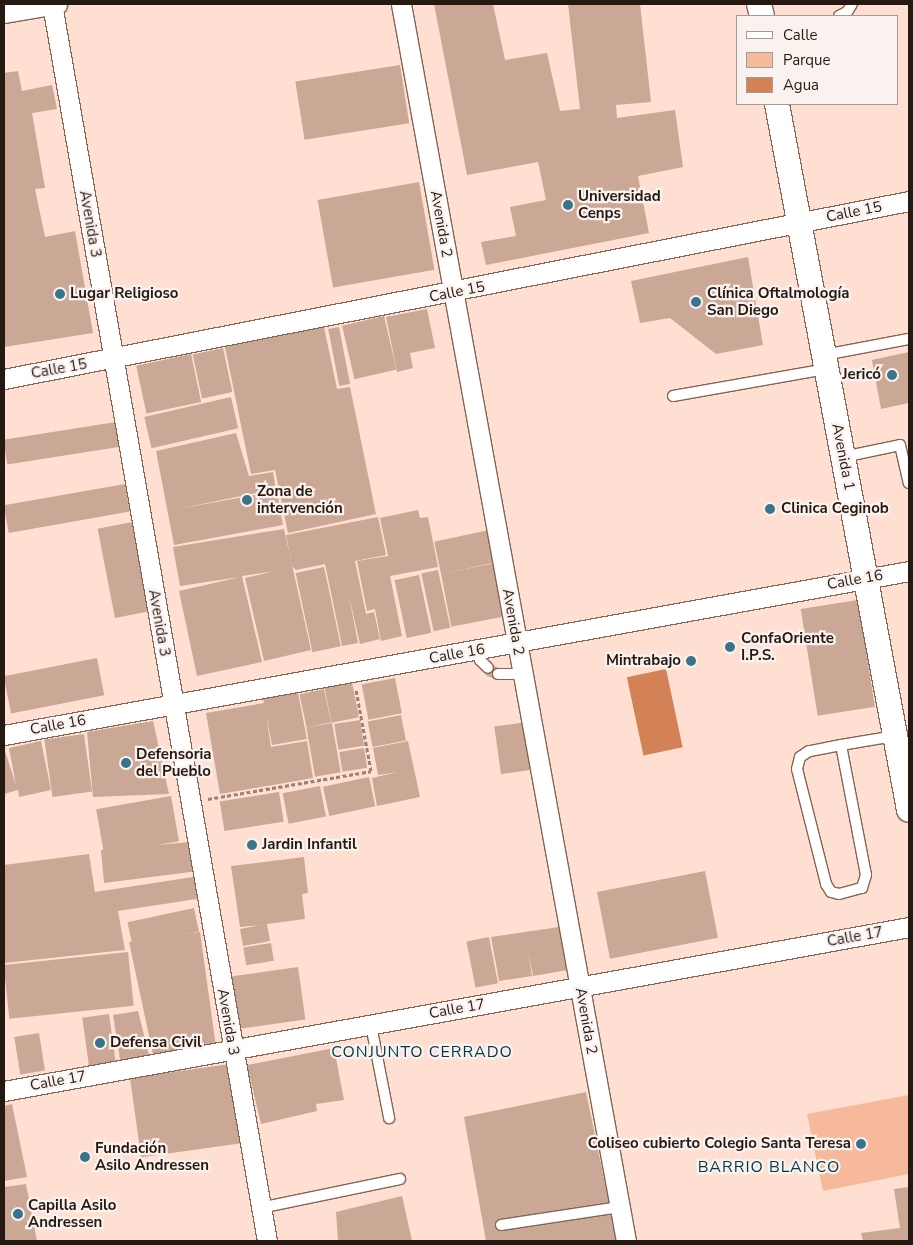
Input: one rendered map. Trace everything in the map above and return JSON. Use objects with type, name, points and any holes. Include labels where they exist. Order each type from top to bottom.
[{"type":"street","points":[[4,13],[54,4]]},
{"type":"street","name":"Avenida 3","points":[[54,4],[112,359],[267,1241]]},
{"type":"street","name":"Avenida 2","points":[[401,4],[626,1241]]},
{"type":"street","name":"Avenida 1","points":[[778,105],[843,457],[900,741],[909,810]]},
{"type":"street","name":"Calle 15","points":[[4,379],[454,293],[909,201]]},
{"type":"street","name":"Calle 16","points":[[4,735],[909,571]]},
{"type":"street","name":"Calle 17","points":[[4,1091],[909,927]]},
{"type":"lane","points":[[841,15],[847,12],[852,4]]},
{"type":"lane","points":[[672,396],[825,362],[909,340]]},
{"type":"lane","points":[[843,457],[905,444],[909,484]]},
{"type":"lane","points":[[476,650],[480,660],[488,668]]},
{"type":"lane","points":[[498,674],[523,674]]},
{"type":"lane","points":[[841,745],[866,875],[862,888],[839,894],[831,892],[826,884],[797,769],[800,757],[808,750],[841,745],[900,741]]},
{"type":"lane","points":[[371,1025],[389,1118]]},
{"type":"lane","points":[[260,1208],[400,1178]]},
{"type":"lane","points":[[501,1225],[620,1207]]},
{"type":"path","points":[[190,802],[371,772],[353,672]]},
{"type":"green space","name":"Coliseo cubierto Colegio Santa Teresa","points":[[909,1095],[909,1174],[823,1191],[807,1114]]},
{"type":"water","points":[[666,669],[683,747],[644,756],[627,677]]},
{"type":"building","points":[[434,4],[493,4],[505,60],[547,53],[560,111],[580,109],[568,4],[640,4],[651,102],[616,105],[617,118],[675,110],[683,167],[638,176],[649,233],[486,265],[481,242],[516,236],[510,207],[546,200],[538,162],[467,175]]},
{"type":"building","points":[[400,65],[409,123],[305,140],[295,82]]},
{"type":"building","points":[[18,71],[22,91],[52,85],[57,109],[32,113],[45,188],[35,189],[45,237],[75,231],[93,333],[4,347],[4,73]]},
{"type":"building","points":[[419,182],[434,270],[333,288],[318,200]]},
{"type":"building","name":"Clínica Oftalmología San Diego","points":[[748,257],[763,345],[716,354],[670,318],[640,323],[631,281]]},
{"type":"building","points":[[427,309],[435,348],[410,353],[413,368],[397,372],[386,317]]},
{"type":"building","points":[[384,316],[396,370],[354,379],[342,326]]},
{"type":"building","points":[[324,327],[337,389],[350,387],[376,514],[288,533],[275,470],[251,474],[225,347]]},
{"type":"building","points":[[339,327],[350,384],[339,386],[328,329]]},
{"type":"building","points":[[223,348],[232,392],[202,398],[193,354]]},
{"type":"building","name":"Jericó","points":[[909,352],[909,403],[881,409],[872,360]]},
{"type":"building","points":[[191,354],[201,402],[146,414],[136,366]]},
{"type":"building","points":[[231,397],[238,428],[151,448],[144,417]]},
{"type":"building","points":[[116,422],[120,447],[7,465],[4,440]]},
{"type":"building","points":[[236,433],[249,476],[273,472],[276,489],[178,509],[277,491],[283,525],[174,545],[156,451]]},
{"type":"building","points":[[125,484],[130,512],[9,533],[4,505]]},
{"type":"building","points":[[418,510],[420,518],[428,517],[438,567],[390,576],[402,636],[381,641],[375,609],[367,611],[357,561],[388,556],[380,518]]},
{"type":"building","points":[[378,517],[386,555],[355,561],[366,614],[374,612],[380,639],[360,644],[349,596],[358,643],[342,646],[325,564],[296,570],[292,566],[286,535]]},
{"type":"building","points":[[132,522],[149,611],[115,618],[98,529]]},
{"type":"building","points":[[284,529],[311,650],[264,661],[245,578],[275,571],[242,576],[262,662],[197,676],[179,591],[240,577],[180,586],[173,547]]},
{"type":"building","points":[[489,530],[496,562],[441,574],[434,542]]},
{"type":"building","points":[[496,563],[506,616],[451,627],[441,574]]},
{"type":"building","points":[[324,567],[341,646],[312,652],[296,573]]},
{"type":"building","points":[[438,570],[450,628],[434,631],[421,574]]},
{"type":"building","points":[[419,575],[431,633],[407,638],[395,580]]},
{"type":"building","points":[[858,600],[875,707],[818,716],[801,609]]},
{"type":"building","points":[[97,658],[104,695],[11,713],[4,676]]},
{"type":"building","points":[[490,664],[501,669],[496,680],[485,675]]},
{"type":"building","points":[[395,678],[402,713],[368,720],[362,684]]},
{"type":"building","points":[[352,682],[359,717],[331,723],[325,687]]},
{"type":"building","points":[[324,689],[331,722],[307,727],[300,694]]},
{"type":"building","points":[[298,693],[307,739],[272,745],[266,715],[271,747],[307,741],[313,778],[220,794],[206,713],[264,703],[263,699]]},
{"type":"building","points":[[401,715],[406,741],[373,747],[368,721]]},
{"type":"building","points":[[360,720],[364,746],[338,750],[334,724]]},
{"type":"building","name":"Defensoria del Pueblo","points":[[153,721],[169,794],[93,797],[87,732]]},
{"type":"building","points":[[527,722],[534,770],[501,774],[494,727]]},
{"type":"building","points":[[332,723],[341,772],[315,777],[306,728]]},
{"type":"building","points":[[84,734],[92,791],[52,797],[44,740]]},
{"type":"building","points":[[41,741],[51,790],[19,797],[18,790],[4,794],[4,748],[16,785],[9,748]]},
{"type":"building","points":[[408,741],[420,797],[377,806],[372,778],[398,772],[378,775],[373,748]]},
{"type":"building","points":[[364,748],[367,768],[342,772],[339,752]]},
{"type":"building","points":[[369,777],[375,806],[329,816],[323,787]]},
{"type":"building","points":[[320,786],[326,816],[289,824],[283,793]]},
{"type":"building","points":[[279,792],[284,822],[224,831],[220,801]]},
{"type":"building","points":[[171,796],[179,841],[104,854],[96,809]]},
{"type":"building","points":[[191,842],[198,871],[104,883],[101,850]]},
{"type":"building","points":[[89,854],[95,892],[200,876],[203,898],[118,911],[125,950],[4,963],[4,865]]},
{"type":"building","points":[[304,857],[308,893],[302,894],[305,919],[267,924],[270,941],[243,946],[240,929],[261,925],[240,927],[231,866]]},
{"type":"building","points":[[705,871],[718,938],[610,959],[597,892]]},
{"type":"building","points":[[194,908],[199,931],[132,946],[127,922]]},
{"type":"building","points":[[559,927],[568,970],[533,976],[528,952],[532,976],[499,981],[491,937]]},
{"type":"building","points":[[200,932],[216,1047],[154,1059],[129,942]]},
{"type":"building","points":[[489,937],[498,983],[475,988],[466,941]]},
{"type":"building","points":[[271,943],[274,961],[246,965],[243,947]]},
{"type":"building","points":[[128,952],[134,1006],[9,1019],[4,965]]},
{"type":"building","points":[[298,967],[305,1019],[238,1029],[231,976]]},
{"type":"building","points":[[138,1011],[150,1059],[121,1066],[113,1015]]},
{"type":"building","name":"Defensa Civil","points":[[109,1014],[117,1068],[90,1072],[82,1018]]},
{"type":"building","points":[[39,1033],[45,1071],[20,1074],[14,1037]]},
{"type":"building","points":[[334,1048],[344,1100],[316,1104],[317,1111],[261,1124],[247,1065]]},
{"type":"building","points":[[230,1064],[241,1143],[141,1157],[130,1078]]},
{"type":"building","points":[[586,1092],[617,1241],[486,1241],[464,1117]]},
{"type":"building","points":[[12,1104],[27,1177],[4,1181],[4,1106]]},
{"type":"building","name":"Capilla Asilo Andressen","points":[[26,1184],[37,1241],[4,1241],[4,1187]]},
{"type":"building","points":[[909,1187],[909,1241],[863,1241],[861,1233],[900,1228],[894,1189]]},
{"type":"building","points":[[402,1196],[412,1241],[338,1241],[336,1212]]},
{"type":"place","name":"Universidad Cenps","points":[[568,205]]},
{"type":"place","name":"Lugar Religioso","points":[[60,294]]},
{"type":"place","name":"Clínica Oftalmología San Diego","points":[[696,302]]},
{"type":"place","name":"Jericó","points":[[892,375]]},
{"type":"place","name":"Zona de intervención","points":[[247,500]]},
{"type":"place","name":"Clinica Ceginob","points":[[770,509]]},
{"type":"place","name":"ConfaOriente I.P.S.","points":[[730,647]]},
{"type":"place","name":"Mintrabajo","points":[[691,661]]},
{"type":"place","name":"Defensoria del Pueblo","points":[[126,763]]},
{"type":"place","name":"Jardin Infantil","points":[[252,845]]},
{"type":"place","name":"Defensa Civil","points":[[100,1043]]},
{"type":"place","name":"Coliseo cubierto Colegio Santa Teresa","points":[[861,1144]]},
{"type":"place","name":"Fundación Asilo Andressen","points":[[85,1157]]},
{"type":"place","name":"Capilla Asilo Andressen","points":[[18,1214]]},
{"type":"district","name":"CONJUNTO CERRADO","points":[[422,1052]]},
{"type":"district","name":"BARRIO BLANCO","points":[[769,1167]]}]
